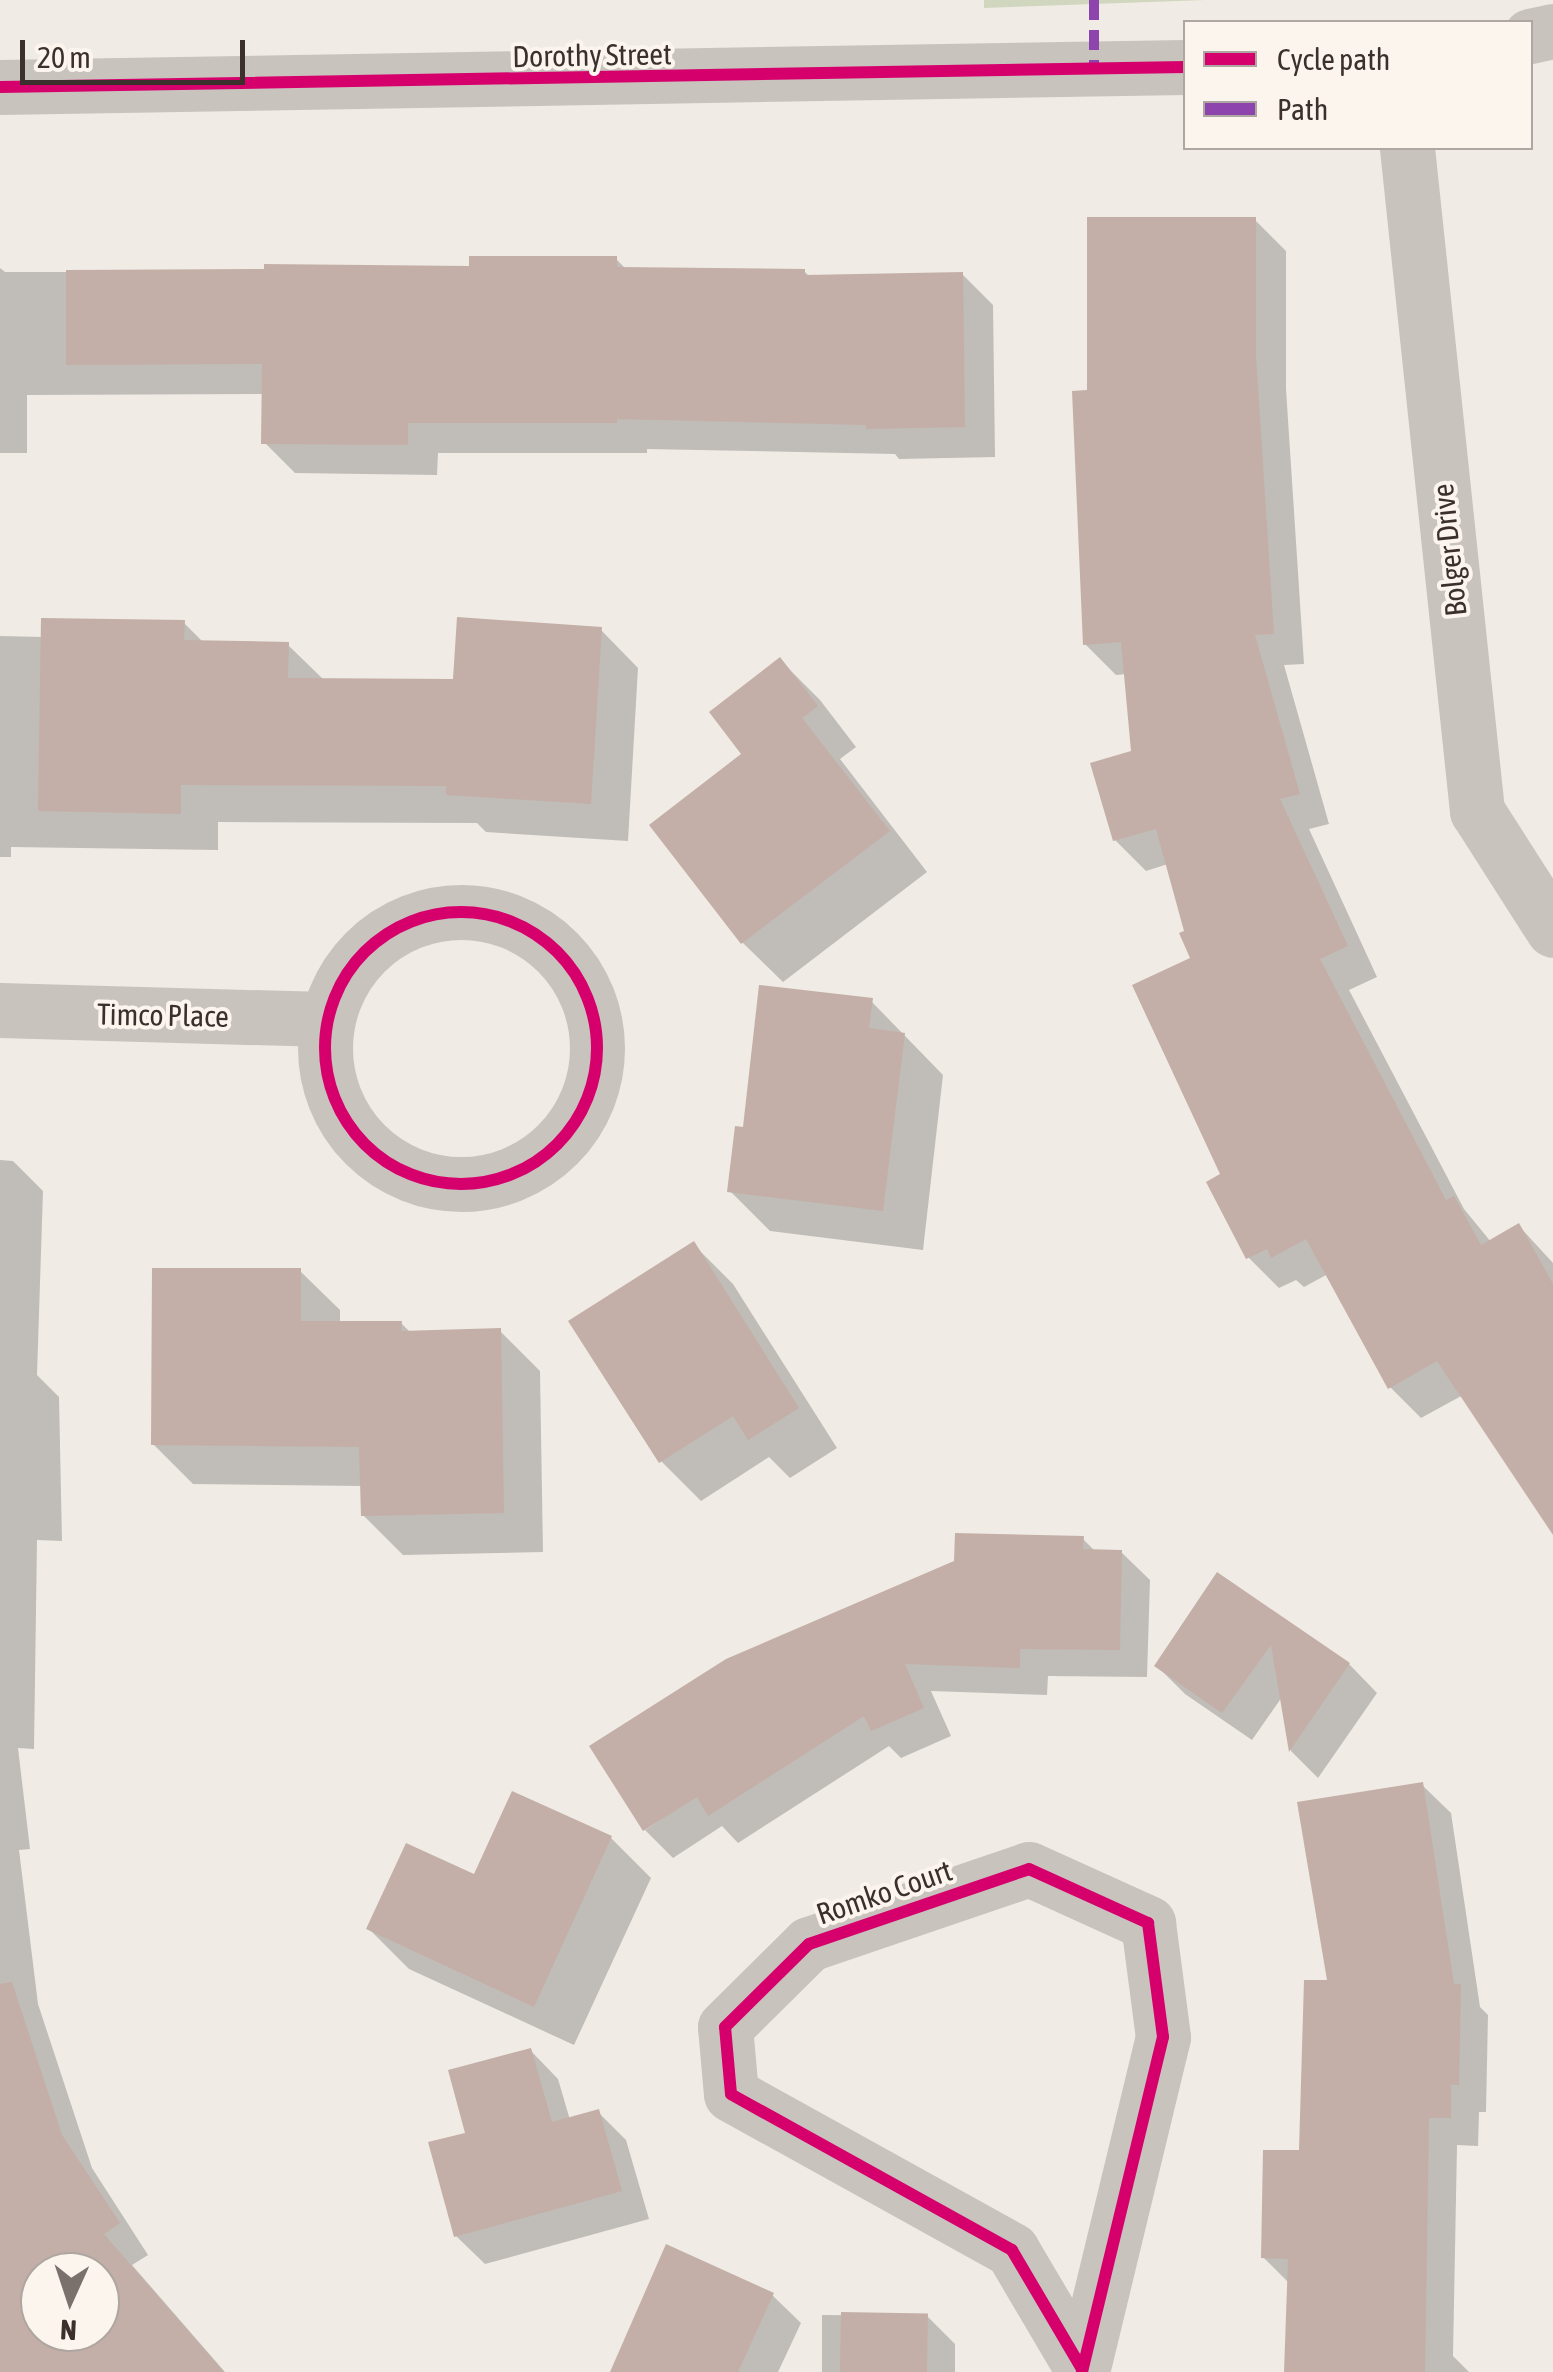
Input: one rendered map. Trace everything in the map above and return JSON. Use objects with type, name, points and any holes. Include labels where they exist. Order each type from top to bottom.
[{"type":"street","name":"Dorothy Street","points":[[0,87],[1183,67]]},
{"type":"street","name":"Bolger Drive","points":[[1406,150],[1477,810],[1553,930]]},
{"type":"street","points":[[466,911],[513,921],[554,947],[583,984],[597,1030],[596,1074],[582,1114],[554,1149],[518,1172],[476,1185],[433,1183],[392,1167],[358,1140],[342,1116],[323,1062],[326,1018],[344,974],[377,939],[419,917],[466,911]]},
{"type":"street","name":"Timco Place","points":[[0,1010],[326,1018]]},
{"type":"street","name":"Romko Court","points":[[1029,1869],[1148,1923],[1162,2037],[1082,2370],[1012,2250],[731,2094],[725,2027],[810,1944],[1029,1869]]},
{"type":"green space","points":[[984,0],[1205,0],[984,8]]},
{"type":"building","points":[[1087,217],[1256,217],[1256,357],[1274,634],[1255,635],[1300,794],[1280,799],[1348,946],[1320,959],[1446,1200],[1454,1196],[1481,1245],[1519,1223],[1553,1284],[1553,1535],[1437,1361],[1388,1389],[1306,1239],[1271,1258],[1267,1249],[1246,1259],[1206,1182],[1220,1174],[1132,985],[1190,958],[1179,933],[1184,931],[1156,829],[1113,841],[1090,763],[1131,751],[1121,642],[1083,645],[1072,391],[1087,390]]},
{"type":"building","points":[[469,256],[617,256],[617,267],[805,269],[805,275],[963,272],[965,427],[866,429],[866,425],[617,419],[617,423],[408,423],[408,445],[261,444],[262,364],[66,365],[66,270],[264,269],[264,264],[469,266]]},
{"type":"building","points":[[457,617],[602,627],[591,804],[446,795],[446,786],[181,785],[181,814],[38,811],[41,618],[185,620],[184,640],[289,642],[288,678],[453,679]]},
{"type":"building","points":[[780,657],[818,706],[802,718],[890,831],[741,944],[649,825],[741,754],[709,712]]},
{"type":"building","points":[[759,985],[873,998],[869,1028],[905,1033],[883,1211],[727,1192],[735,1126],[743,1127]]},
{"type":"building","points":[[694,1241],[799,1408],[748,1440],[733,1416],[659,1463],[568,1321]]},
{"type":"building","points":[[152,1268],[301,1268],[301,1321],[402,1321],[401,1331],[501,1328],[504,1513],[361,1516],[359,1447],[151,1445]]},
{"type":"building","points":[[955,1533],[1084,1536],[1083,1549],[1122,1550],[1120,1650],[1020,1649],[1020,1668],[905,1664],[924,1708],[871,1731],[864,1716],[708,1816],[697,1797],[643,1831],[589,1746],[726,1659],[954,1561]]},
{"type":"building","points":[[1217,1572],[1350,1663],[1289,1752],[1271,1645],[1222,1713],[1154,1666]]},
{"type":"building","points":[[1423,1782],[1454,1984],[1461,1984],[1459,2085],[1451,2085],[1451,2118],[1429,2118],[1425,2372],[1284,2372],[1288,2259],[1261,2258],[1263,2150],[1299,2150],[1304,1980],[1327,1980],[1297,1802]]},
{"type":"building","points":[[512,1791],[612,1836],[534,2007],[366,1929],[406,1843],[474,1874]]},
{"type":"building","points":[[12,1982],[62,2135],[120,2223],[104,2234],[120,2252],[20,2252],[20,2352],[120,2352],[120,2252],[224,2372],[0,2372],[0,1984]]},
{"type":"building","points":[[531,2048],[552,2122],[599,2109],[622,2191],[454,2237],[428,2142],[465,2133],[448,2070]]},
{"type":"building","points":[[666,2244],[774,2293],[738,2372],[610,2372]]},
{"type":"building","points":[[841,2312],[928,2314],[927,2372],[840,2372]]},
{"type":"marked path","points":[[1094,0],[1094,69]]},
{"type":"cycle path","points":[[0,87],[1183,67]]},
{"type":"cycle path","points":[[461,912],[488,914],[513,922],[557,952],[587,996],[595,1021],[597,1048],[595,1075],[587,1100],[557,1144],[513,1174],[488,1182],[461,1184],[434,1182],[409,1174],[365,1144],[335,1100],[327,1075],[325,1048],[327,1021],[335,996],[365,952],[409,922],[434,914],[461,912]]},
{"type":"cycle path","points":[[1082,2369],[1012,2250],[731,2094],[725,2027],[809,1944],[1029,1869],[1148,1923],[1163,2037],[1082,2372]]}]
